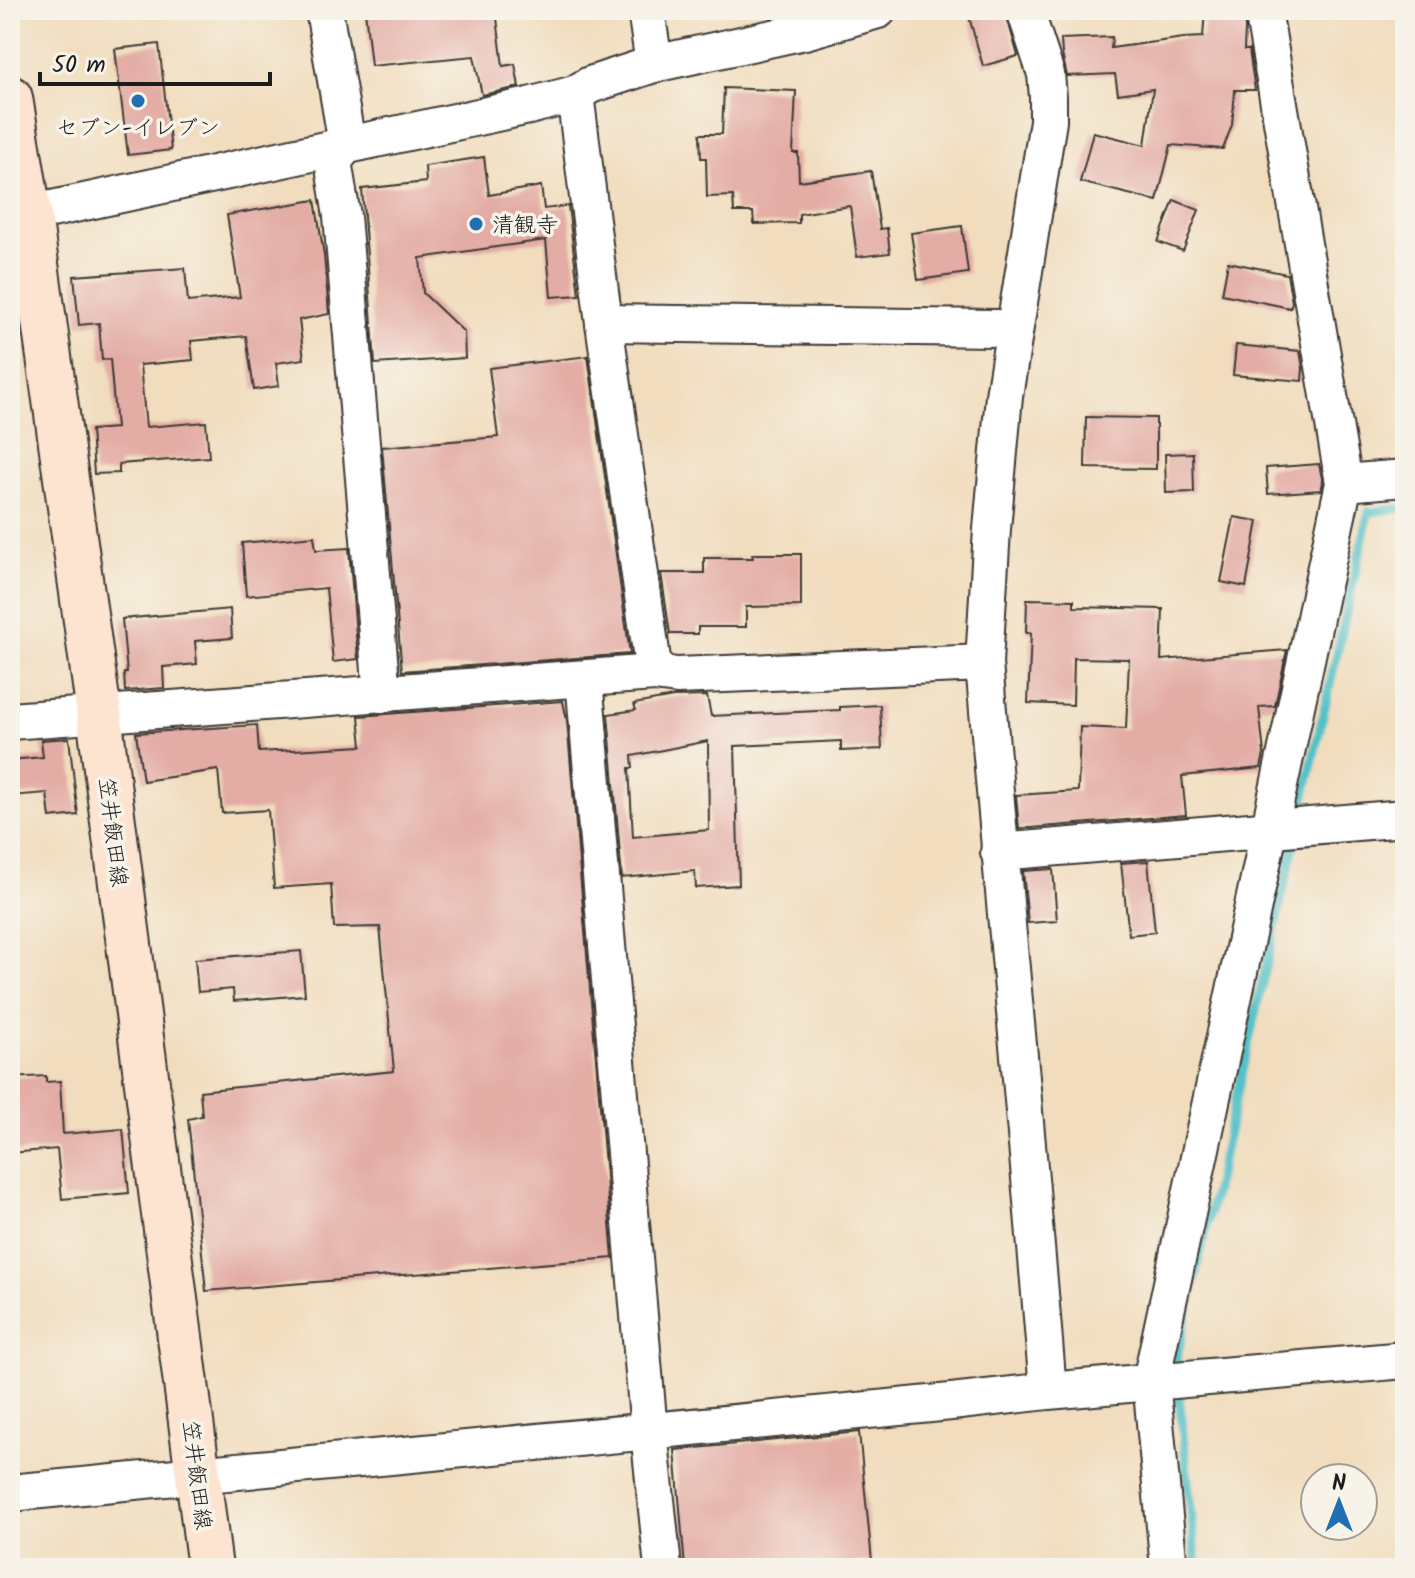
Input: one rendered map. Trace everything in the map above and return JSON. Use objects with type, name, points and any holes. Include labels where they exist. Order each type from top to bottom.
[{"type":"main road","name":"笠井飯田線","points":[[10,98],[19,216],[99,714],[210,1568]]},
{"type":"street","points":[[324,10],[347,144],[333,161],[342,216],[382,694]]},
{"type":"street","points":[[646,10],[654,64]]},
{"type":"street","points":[[19,216],[529,106],[575,94],[590,85],[654,64],[805,31],[878,10]]},
{"type":"street","points":[[1025,10],[1046,74],[1048,121],[1004,396],[984,663],[1048,1391]]},
{"type":"street","points":[[1169,1568],[1154,1381],[1344,483],[1263,10]]},
{"type":"street","points":[[575,94],[654,673]]},
{"type":"street","points":[[604,323],[1013,330]]},
{"type":"street","points":[[1344,483],[1405,478]]},
{"type":"street","points":[[10,721],[654,673],[677,676],[984,663]]},
{"type":"street","points":[[584,679],[663,1568]]},
{"type":"street","points":[[999,852],[1405,818]]},
{"type":"street","points":[[10,1493],[1048,1391],[1405,1360]]},
{"type":"building","points":[[365,10],[496,10],[503,66],[515,64],[519,87],[482,95],[474,56],[371,66]]},
{"type":"building","points":[[1005,10],[1018,56],[983,66],[969,17]]},
{"type":"building","points":[[1205,10],[1243,10],[1244,50],[1249,50],[1255,90],[1235,90],[1232,125],[1223,149],[1171,145],[1157,201],[1080,182],[1093,132],[1145,145],[1153,89],[1118,94],[1115,74],[1067,76],[1061,39],[1112,37],[1111,48],[1203,37]]},
{"type":"building","points":[[159,44],[171,150],[128,155],[115,49]]},
{"type":"building","points":[[724,88],[796,91],[793,153],[798,153],[799,181],[871,171],[880,229],[887,228],[890,253],[857,257],[850,206],[799,214],[799,223],[754,224],[753,212],[734,212],[733,196],[707,197],[706,158],[701,158],[700,134],[722,134]]},
{"type":"building","points":[[484,157],[489,195],[541,186],[544,209],[568,206],[579,295],[551,297],[546,240],[420,258],[423,293],[464,332],[465,358],[375,364],[362,189],[426,182],[425,166]]},
{"type":"building","points":[[315,200],[329,314],[299,320],[304,359],[276,363],[279,386],[254,390],[246,336],[191,341],[193,360],[140,365],[146,427],[206,422],[209,457],[119,464],[119,473],[94,474],[91,430],[116,428],[110,359],[102,360],[99,323],[79,325],[74,276],[185,268],[188,302],[240,297],[227,215]]},
{"type":"building","points":[[1174,200],[1199,210],[1183,251],[1158,242]]},
{"type":"building","points":[[962,226],[968,273],[918,280],[911,233]]},
{"type":"building","points":[[1228,262],[1287,274],[1292,302],[1290,308],[1222,294]]},
{"type":"building","points":[[1236,345],[1300,351],[1302,381],[1233,375]]},
{"type":"building","points":[[588,356],[630,654],[402,671],[382,447],[498,437],[489,368]]},
{"type":"building","points":[[1086,417],[1156,418],[1156,469],[1085,468]]},
{"type":"building","points":[[1193,453],[1194,492],[1166,493],[1165,454]]},
{"type":"building","points":[[1319,464],[1323,483],[1321,490],[1268,494],[1266,468]]},
{"type":"building","points":[[1234,517],[1258,521],[1246,587],[1221,582]]},
{"type":"building","points":[[314,536],[316,550],[349,548],[358,659],[333,662],[326,588],[246,596],[242,543]]},
{"type":"building","points":[[752,554],[801,554],[801,606],[746,607],[746,627],[698,627],[698,634],[670,634],[661,573],[704,573],[704,558],[753,558]]},
{"type":"building","points":[[1027,599],[1074,600],[1074,607],[1163,609],[1161,660],[1287,650],[1275,706],[1259,707],[1264,754],[1261,768],[1182,776],[1186,815],[1019,829],[1016,795],[1078,791],[1080,727],[1126,729],[1129,659],[1074,658],[1073,705],[1028,703],[1031,633],[1026,633]]},
{"type":"building","points":[[230,609],[232,638],[195,641],[197,664],[163,667],[164,688],[125,691],[124,673],[127,673],[122,619]]},
{"type":"building","points":[[707,696],[711,716],[880,705],[882,749],[841,751],[841,741],[735,746],[739,885],[696,888],[695,871],[622,878],[608,714],[636,710],[634,704],[673,697]],"holes":[[[708,741],[709,830],[633,837],[629,768],[633,768],[632,756]]]},
{"type":"building","points":[[563,701],[613,1258],[206,1291],[188,1119],[202,1116],[200,1091],[394,1071],[380,927],[334,928],[331,884],[274,888],[268,810],[222,813],[218,770],[143,781],[136,733],[257,725],[259,752],[362,746],[359,716]]},
{"type":"building","points":[[69,738],[78,815],[50,818],[47,793],[10,796],[10,760],[43,757],[41,740]]},
{"type":"building","points":[[1148,861],[1155,932],[1129,935],[1121,863]]},
{"type":"building","points":[[1053,869],[1057,921],[1028,923],[1023,871]]},
{"type":"building","points":[[301,951],[305,995],[234,1001],[233,989],[198,992],[195,959]]},
{"type":"building","points":[[46,1076],[46,1082],[60,1081],[63,1134],[123,1129],[129,1193],[62,1199],[57,1149],[10,1153],[10,1078]]},
{"type":"building","points":[[859,1432],[872,1561],[792,1568],[685,1568],[675,1450]]},
{"type":"waterway","points":[[1299,821],[1369,512],[1405,508]]},
{"type":"waterway","points":[[1177,1371],[1176,1360],[1296,835]]},
{"type":"waterway","points":[[1178,1386],[1197,1568]]},
{"type":"place","name":"セブン-イレブン","points":[[138,101]]},
{"type":"place","name":"清観寺","points":[[476,224]]}]
